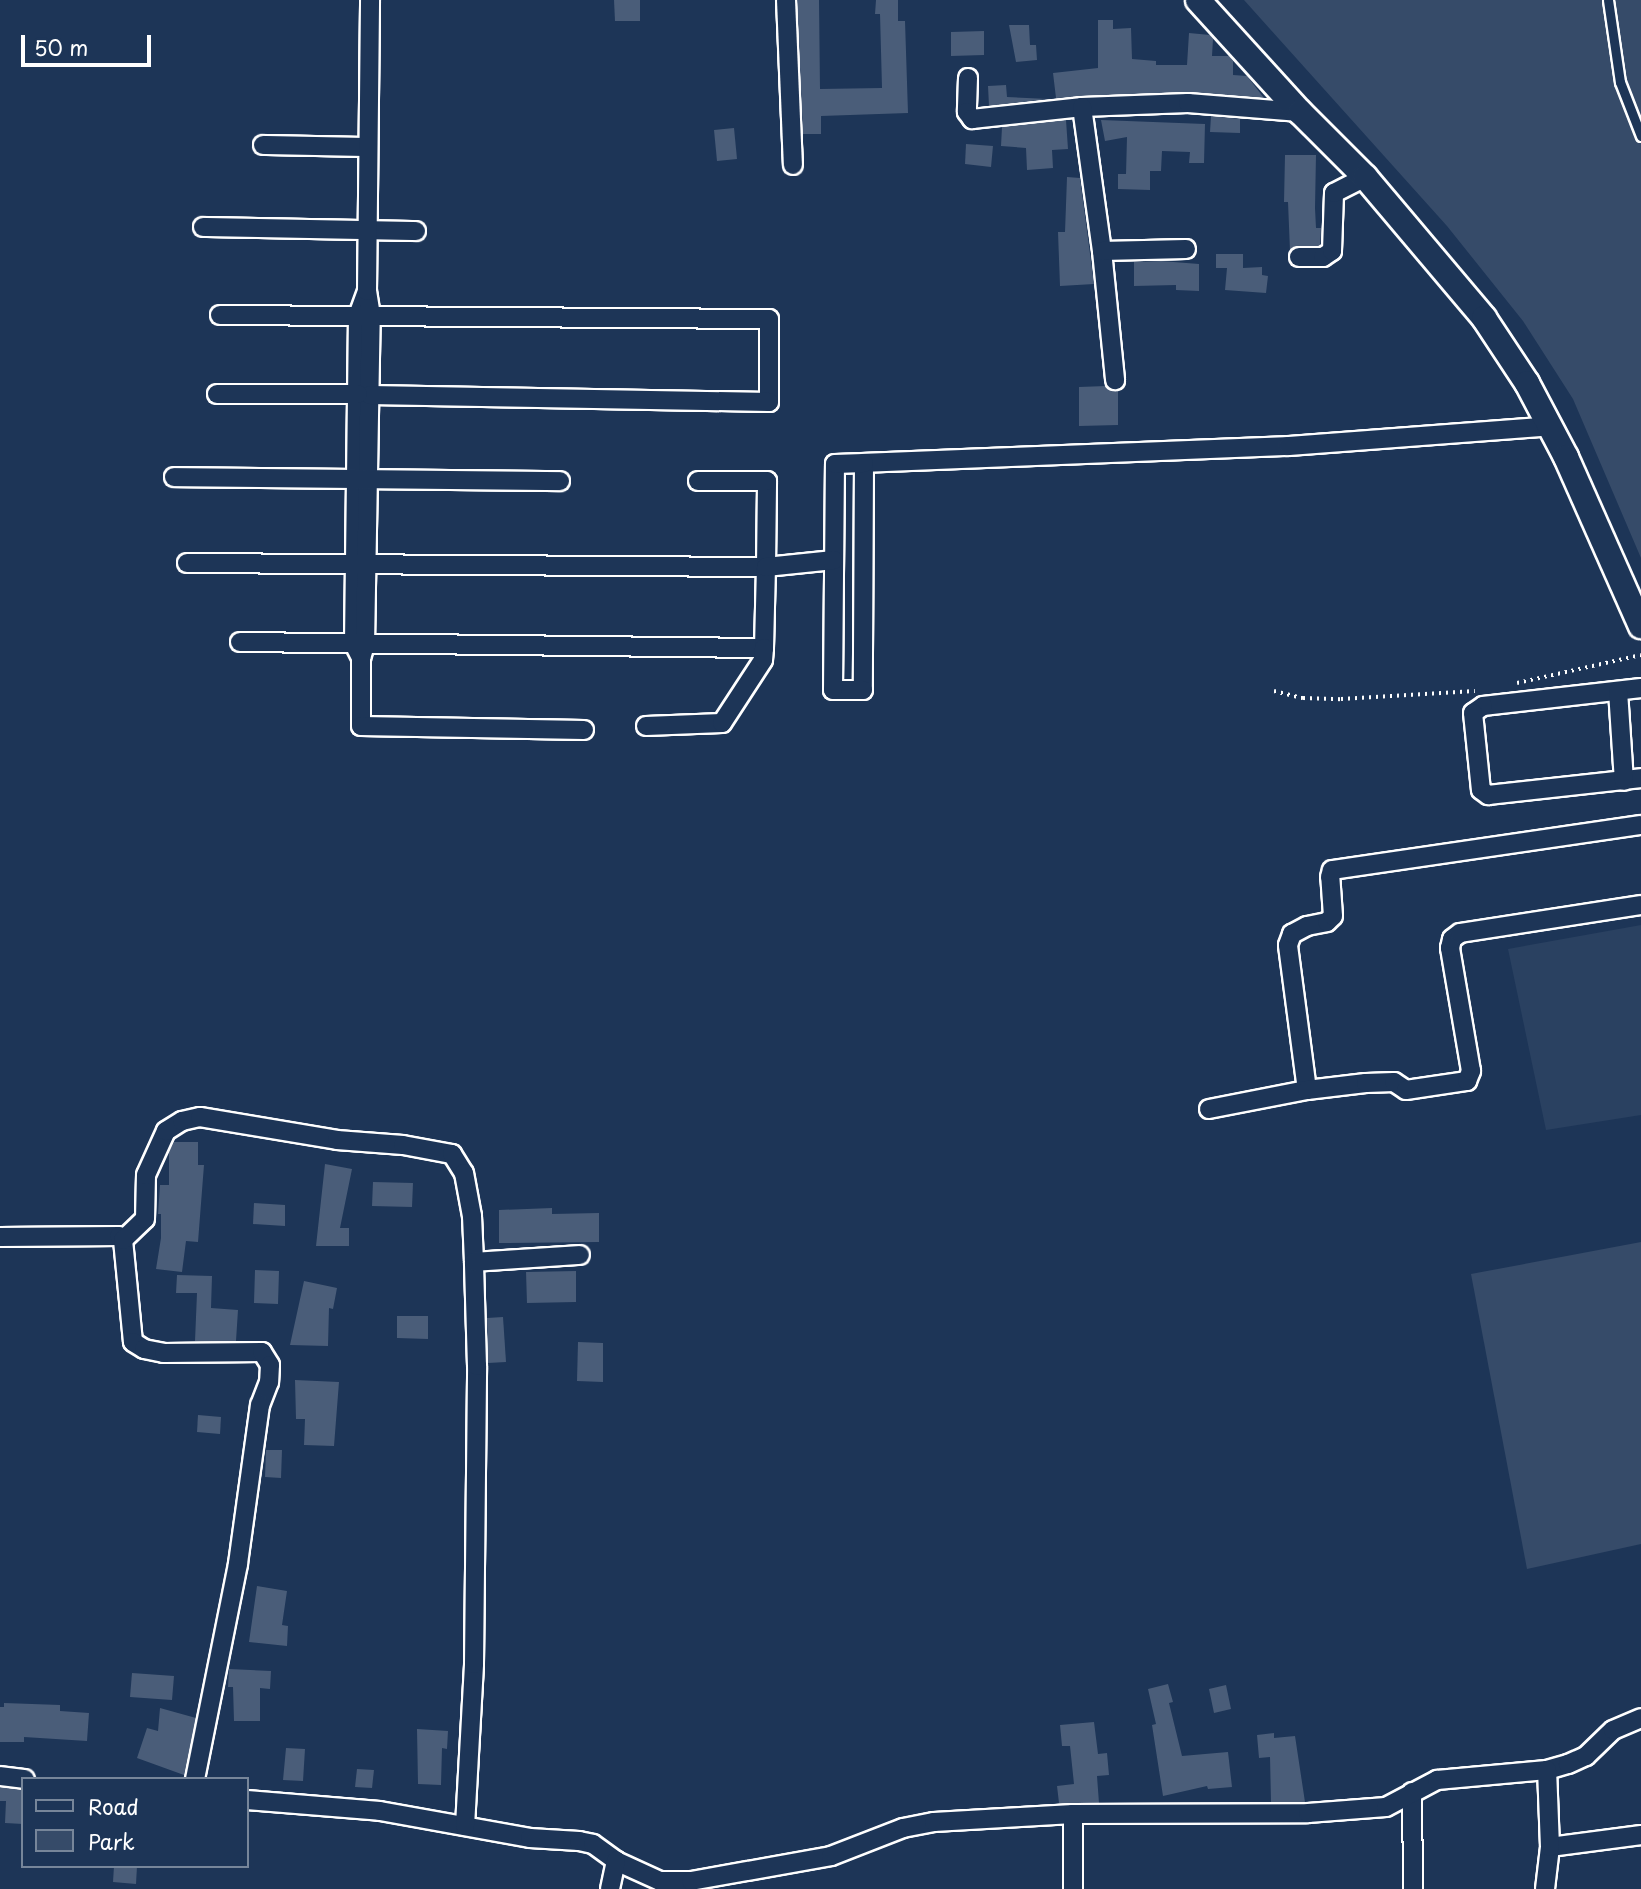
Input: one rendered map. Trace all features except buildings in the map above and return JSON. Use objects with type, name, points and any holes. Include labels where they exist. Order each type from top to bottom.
[{"type":"street","points":[[370,0],[361,726],[584,730]]},
{"type":"street","points":[[786,0],[793,164]]},
{"type":"street","points":[[1198,0],[1300,112],[1365,177],[1484,318],[1527,383],[1550,426],[1641,626]]},
{"type":"street","points":[[968,78],[967,112],[972,118],[1082,107],[1188,103],[1300,112]]},
{"type":"street","points":[[1082,107],[1102,251],[1115,380]]},
{"type":"street","points":[[262,145],[368,147]]},
{"type":"street","points":[[1299,257],[1323,257],[1332,251],[1334,193],[1365,177]]},
{"type":"street","points":[[203,227],[416,231]]},
{"type":"street","points":[[1102,251],[1186,249]]},
{"type":"street","points":[[217,394],[769,402],[769,319],[220,315]]},
{"type":"street","points":[[864,463],[863,690],[833,690],[835,464],[1288,446],[1550,426]]},
{"type":"street","points":[[173,477],[560,481]]},
{"type":"street","points":[[646,726],[723,723],[763,660],[767,481],[698,481]]},
{"type":"street","points":[[187,563],[766,567],[834,560]]},
{"type":"street","points":[[240,642],[360,649],[764,648]]},
{"type":"street","points":[[1618,691],[1632,780],[1488,795],[1481,790],[1473,713],[1483,706],[1641,688]]},
{"type":"street","points":[[1307,1090],[1288,945],[1292,934],[1307,926],[1327,922],[1333,916],[1330,877],[1332,870],[1641,825]]},
{"type":"street","points":[[1209,1109],[1307,1090],[1386,1082],[1411,1090],[1467,1081],[1471,1071],[1450,948],[1452,939],[1460,933],[1641,905]]},
{"type":"street","points":[[123,1240],[145,1219],[146,1175],[166,1131],[182,1121],[200,1117],[338,1140],[403,1145],[452,1154],[464,1173],[472,1216],[477,1366],[474,1664],[465,1826]]},
{"type":"street","points":[[0,1237],[118,1236],[123,1240],[133,1342],[144,1349],[164,1353],[262,1352],[270,1365],[269,1382],[260,1405],[238,1564],[195,1777]]},
{"type":"street","points":[[474,1262],[580,1255]]},
{"type":"street","points":[[248,1800],[380,1811],[530,1838],[579,1841],[593,1844],[616,1861],[660,1881],[691,1881],[831,1856],[919,1824],[1073,1814],[1308,1813],[1386,1807],[1437,1780],[1547,1770],[1586,1756],[1613,1730],[1641,1718]]},
{"type":"street","points":[[1545,1889],[1550,1847],[1547,1770]]},
{"type":"street","points":[[0,1776],[21,1779]]},
{"type":"street","points":[[1412,1792],[1413,1889]]},
{"type":"street","points":[[1073,1814],[1073,1889]]},
{"type":"street","points":[[1550,1847],[1641,1835]]},
{"type":"street","points":[[610,1889],[616,1861]]},
{"type":"lane","points":[[1608,0],[1620,82],[1641,136]]},
{"type":"path","points":[[1514,684],[1641,656]]},
{"type":"path","points":[[1274,691],[1303,698],[1341,699],[1489,689]]},
{"type":"shaded area","points":[[1641,925],[1641,1115],[1546,1130],[1508,949]]},
{"type":"green space","points":[[1244,0],[1641,0],[1641,558],[1573,399],[1523,321],[1447,226]]},
{"type":"green space","points":[[1641,1242],[1641,1544],[1527,1569],[1471,1274]]}]
